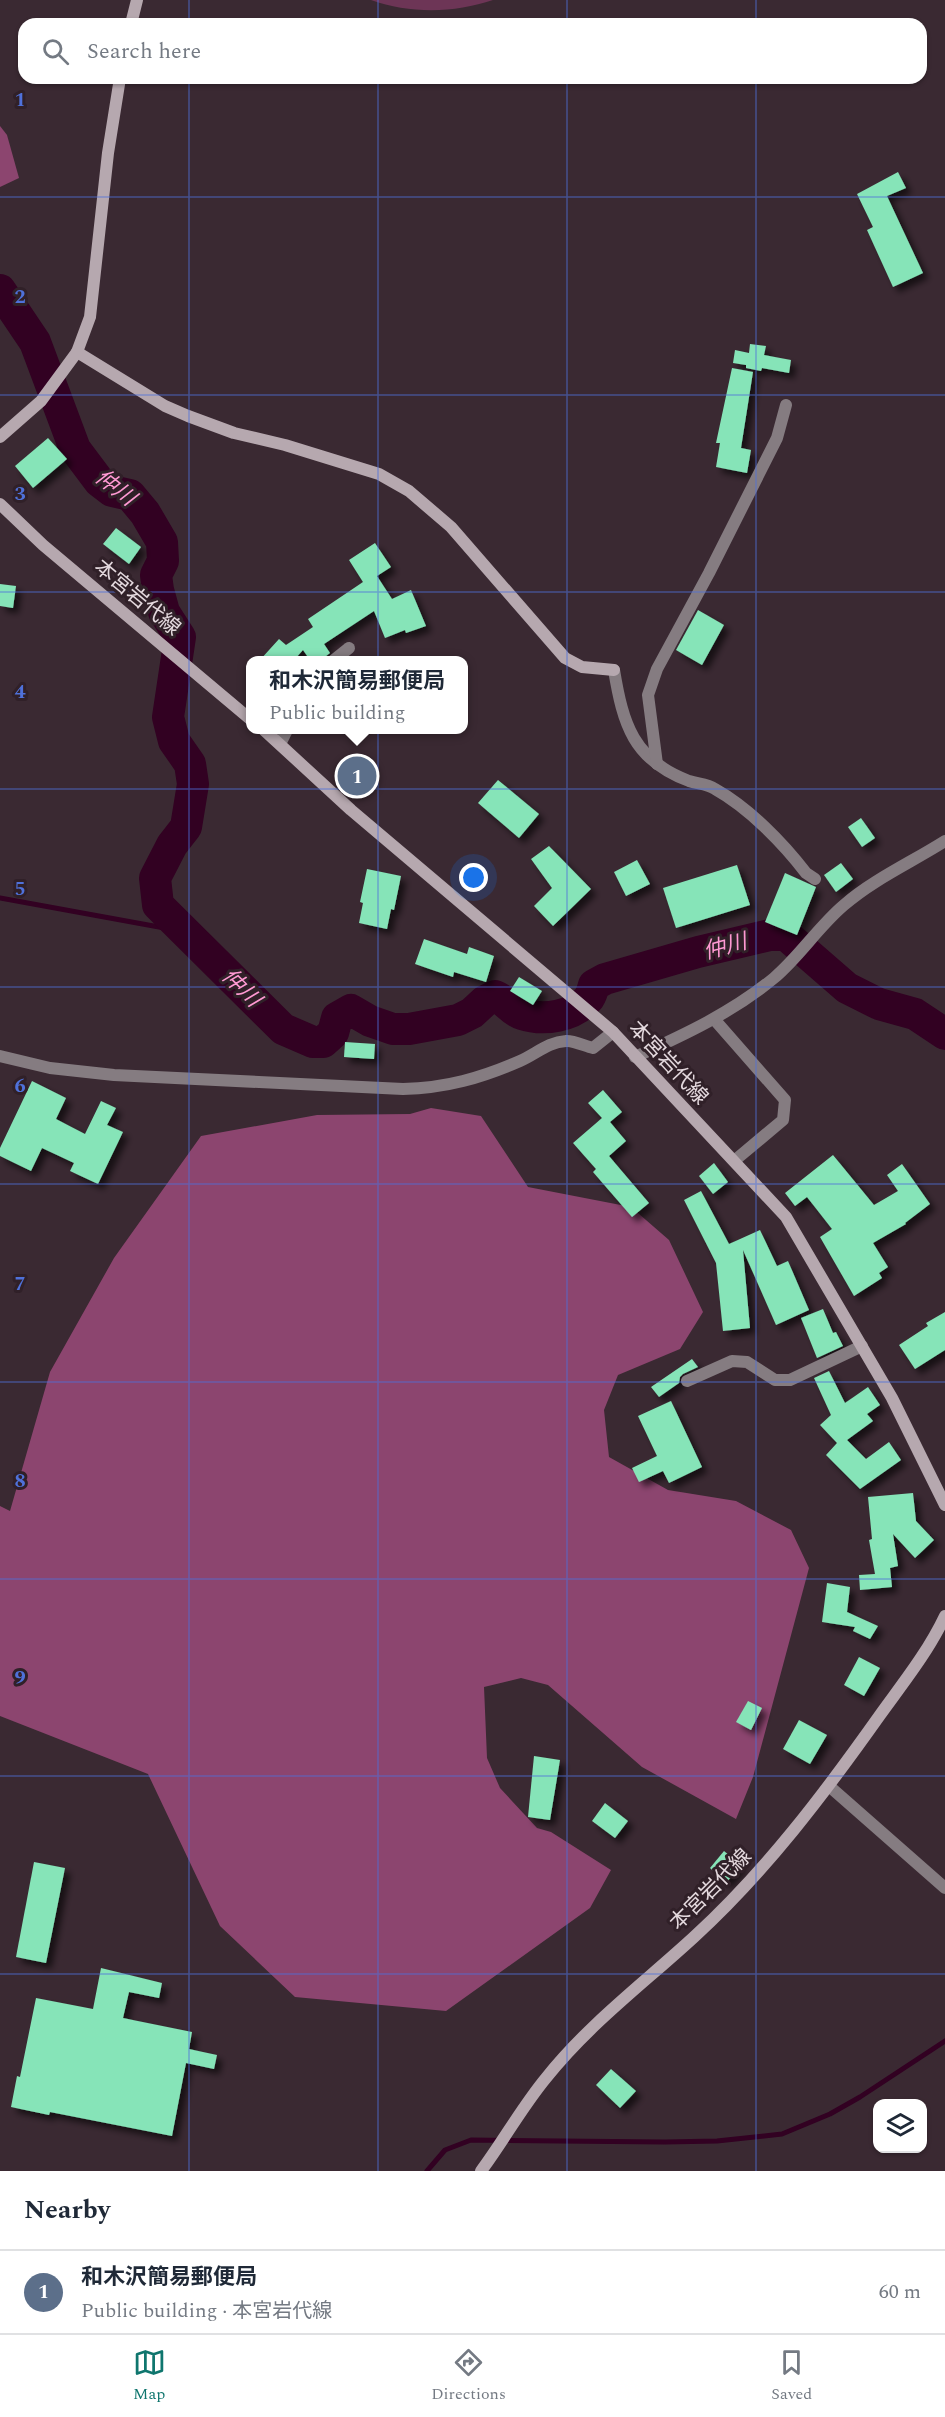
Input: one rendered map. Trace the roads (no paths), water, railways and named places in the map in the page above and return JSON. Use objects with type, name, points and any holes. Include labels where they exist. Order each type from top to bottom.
[{"type":"main road","points":[[132,18],[137,0]]},
{"type":"main road","points":[[0,437],[41,401],[61,375],[77,352],[90,317],[108,153],[119,84]]},
{"type":"main road","points":[[77,352],[165,406],[188,416],[234,433],[285,445],[378,474],[409,491],[451,527],[565,658],[582,667],[614,670]]},
{"type":"main road","name":"本宮岩代線","points":[[0,504],[43,545],[246,716]]},
{"type":"main road","name":"本宮岩代線","points":[[269,734],[351,810],[614,1032],[786,1218],[892,1398],[945,1505]]},
{"type":"main road","name":"本宮岩代線","points":[[482,2171],[546,2077],[609,2012],[693,1938],[747,1884],[829,1786],[925,1654],[945,1616]]},
{"type":"street","points":[[657,764],[648,695],[657,669],[709,573],[777,438],[786,405]]},
{"type":"street","points":[[339,656],[349,648]]},
{"type":"street","points":[[614,670],[626,724],[637,745],[657,764],[689,781],[713,787],[735,801],[753,816],[806,873],[815,879]]},
{"type":"street","points":[[280,744],[285,734]]},
{"type":"street","points":[[635,1057],[714,1019],[775,977],[844,904],[872,884],[945,842]]},
{"type":"street","points":[[714,1019],[785,1100],[783,1120],[734,1161]]},
{"type":"street","points":[[0,1056],[50,1068],[114,1075],[373,1089],[413,1089],[432,1088],[478,1078],[526,1059],[544,1046],[556,1042],[569,1040],[592,1048],[614,1032]]},
{"type":"street","points":[[687,1381],[732,1361],[747,1362],[775,1380],[790,1380],[862,1346]]},
{"type":"street","points":[[829,1786],[945,1888]]},
{"type":"waterway","name":"仲川","points":[[0,290],[35,342],[75,449],[99,481],[112,491],[130,495],[145,513],[162,542],[163,561],[156,575],[158,590],[164,612],[180,637],[168,717],[174,741],[190,764],[193,784],[186,827],[172,845],[155,878],[158,905],[283,1029],[313,1042],[323,1042],[333,1033],[337,1018],[351,1010],[370,1021],[393,1029],[409,1029],[458,1020],[495,996],[522,1014],[539,1017],[558,1016],[575,1010],[583,1004],[590,997],[594,985],[605,979],[698,952],[770,935],[786,935],[847,988],[879,1004],[915,1014],[945,1034]]},
{"type":"waterway","points":[[0,898],[170,929],[158,905]]},
{"type":"waterway","points":[[427,2171],[445,2150],[471,2140],[717,2141],[782,2134],[830,2114],[860,2097],[945,2041]]},
{"type":"place","name":"和木沢簡易郵便局","points":[[357,776]]}]
